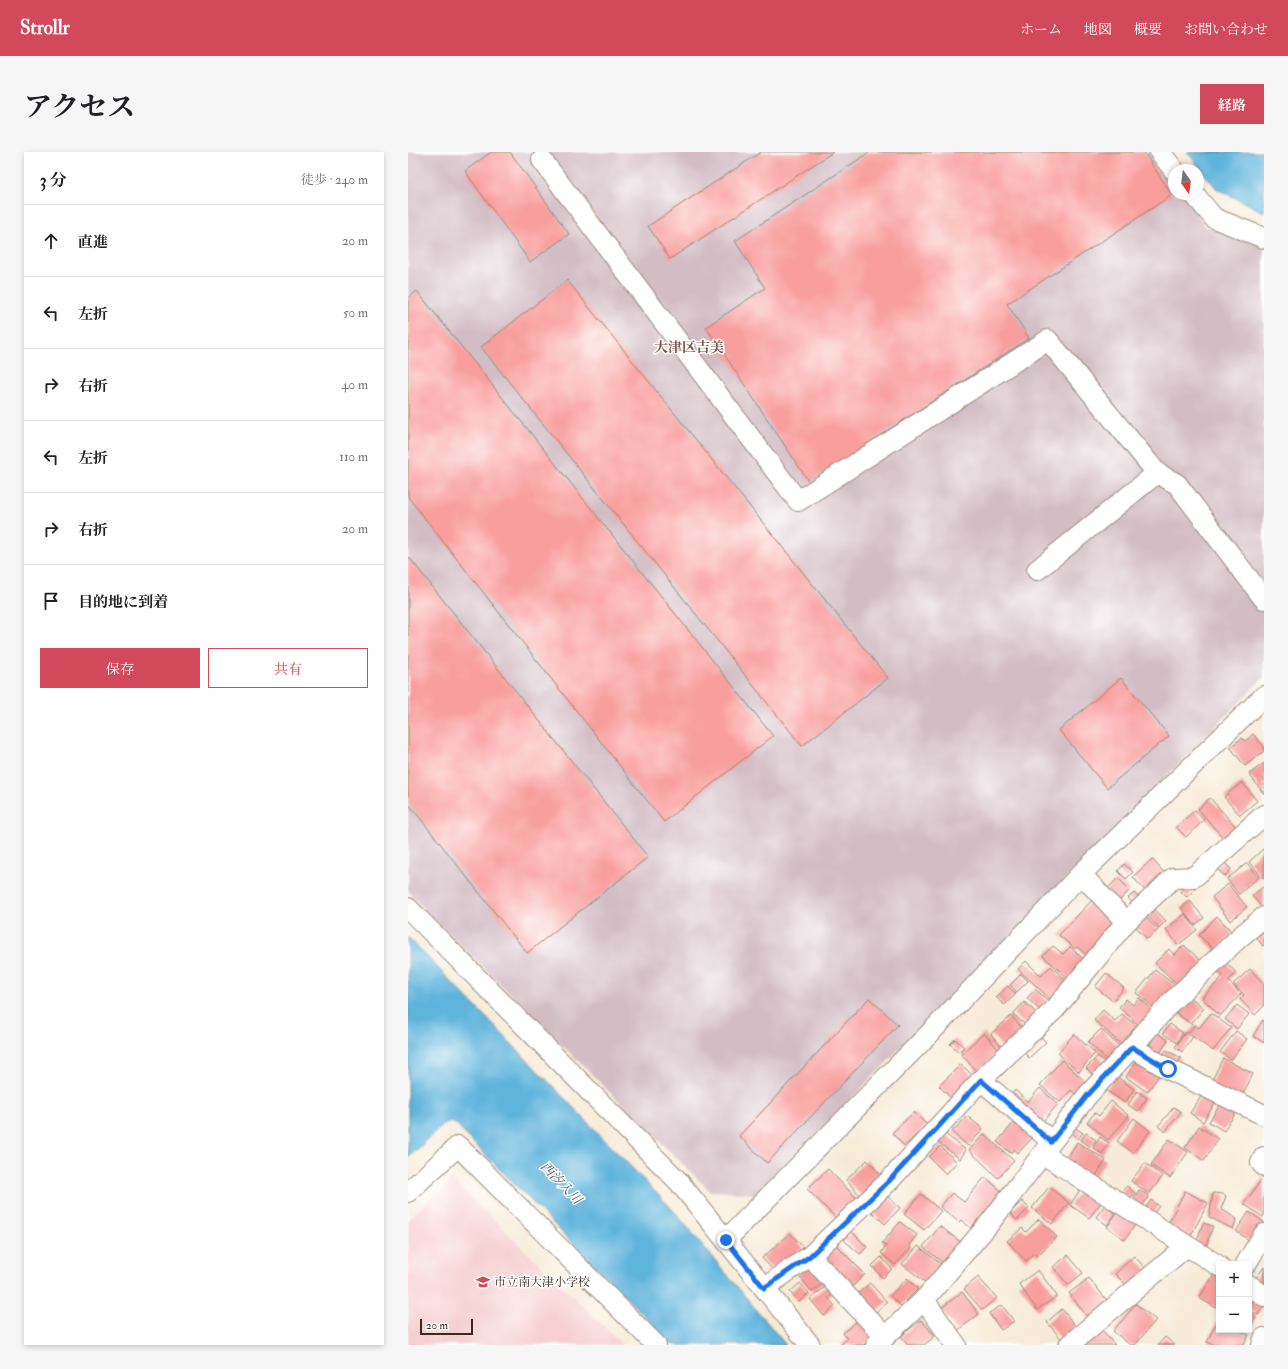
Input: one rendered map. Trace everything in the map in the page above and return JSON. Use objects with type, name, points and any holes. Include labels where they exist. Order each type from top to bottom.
[{"type":"street","points":[[1160,152],[1169,164]]},
{"type":"street","points":[[542,160],[798,501],[1048,340],[1157,473],[1177,484],[1264,599]]},
{"type":"street","points":[[1199,200],[1214,218],[1264,238]]},
{"type":"street","points":[[1037,570],[1157,473]]},
{"type":"street","points":[[726,1240],[926,1038],[1081,874],[1264,696]]},
{"type":"street","points":[[764,1288],[810,1256],[889,1181],[981,1080],[1056,1008],[1126,922],[1173,878],[1194,877],[1263,819]]},
{"type":"street","points":[[1081,874],[1126,922]]},
{"type":"street","points":[[408,908],[679,1182],[810,1345]]},
{"type":"street","points":[[810,1256],[880,1341],[924,1300],[988,1225],[1087,1096],[1171,1002],[1241,936],[1264,917]]},
{"type":"street","points":[[1132,1047],[1168,1069],[1264,1115]]},
{"type":"street","points":[[981,1080],[1047,1148],[1187,1246],[1216,1264]]},
{"type":"street","points":[[408,1192],[458,1146],[656,1345]]},
{"type":"street","points":[[1264,1157],[1261,1164],[1264,1166]]},
{"type":"street","points":[[1248,1261],[1264,1234]]},
{"type":"street","points":[[1069,1345],[1187,1246]]},
{"type":"street","points":[[1252,1287],[1264,1296]]},
{"type":"street","points":[[924,1300],[956,1345]]},
{"type":"street","points":[[1262,1345],[1264,1338]]},
{"type":"shaded area","points":[[408,152],[1157,152],[1168,169],[1168,200],[1189,200],[1205,226],[1264,246],[1264,677],[758,1194],[710,1191],[417,902],[408,890]]},
{"type":"shaded area","name":"市立南大津小学校","points":[[452,1179],[623,1345],[408,1345],[408,1220]]},
{"type":"water","points":[[1187,152],[1264,152],[1264,212],[1217,189],[1204,173],[1204,164],[1197,164]]},
{"type":"water","name":"西汐入川","points":[[408,937],[673,1210],[786,1345],[673,1345],[452,1121],[443,1125],[408,1158]]},
{"type":"building","points":[[491,152],[510,152],[569,234],[530,262],[465,171]]},
{"type":"building","points":[[761,152],[833,152],[670,259],[648,226]]},
{"type":"building","points":[[870,152],[1144,152],[1168,189],[1168,198],[1007,304],[1029,338],[809,482],[706,327],[765,288],[735,241]]},
{"type":"building","points":[[567,280],[888,678],[802,746],[481,347]]},
{"type":"building","points":[[417,291],[773,736],[664,822],[408,497],[408,298]]},
{"type":"building","points":[[408,556],[648,857],[527,953],[408,803]]},
{"type":"building","points":[[1121,678],[1169,736],[1107,788],[1059,730]]},
{"type":"building","points":[[1253,734],[1264,747],[1264,751],[1245,766],[1230,747],[1242,738],[1245,741]]},
{"type":"building","points":[[1264,763],[1264,794],[1249,774]]},
{"type":"building","points":[[1242,782],[1257,801],[1240,815],[1224,797]]},
{"type":"building","points":[[1210,798],[1237,828],[1224,839],[1198,809]]},
{"type":"building","points":[[1195,810],[1204,820],[1186,837],[1176,827]]},
{"type":"building","points":[[1264,848],[1264,877],[1263,878],[1249,862]]},
{"type":"building","points":[[1152,859],[1167,876],[1148,894],[1133,877]]},
{"type":"building","points":[[1223,861],[1231,869],[1225,876],[1216,868]]},
{"type":"building","points":[[1247,863],[1259,877],[1239,894],[1227,879]]},
{"type":"building","points":[[1124,864],[1133,872],[1126,879],[1118,871]]},
{"type":"building","points":[[1118,878],[1130,890],[1116,904],[1104,892]]},
{"type":"building","points":[[1190,882],[1196,888],[1187,897],[1181,892]]},
{"type":"building","points":[[1228,884],[1247,907],[1230,921],[1212,897]]},
{"type":"building","points":[[1264,886],[1264,910],[1252,896]]},
{"type":"building","points":[[1134,893],[1140,899],[1135,905],[1128,898]]},
{"type":"building","points":[[1095,897],[1122,925],[1088,957],[1077,947],[1075,949],[1059,935]]},
{"type":"building","points":[[1190,901],[1204,918],[1195,925],[1181,908]]},
{"type":"building","points":[[1152,906],[1166,921],[1159,928],[1145,913]]},
{"type":"building","points":[[1185,914],[1197,930],[1178,945],[1166,929]]},
{"type":"building","points":[[1145,916],[1158,930],[1147,939],[1135,926]]},
{"type":"building","points":[[1217,916],[1233,933],[1215,951],[1199,935]]},
{"type":"building","points":[[1264,928],[1264,945],[1263,946],[1252,932]]},
{"type":"building","points":[[1184,945],[1204,964],[1181,988],[1155,963],[1169,949],[1174,955]]},
{"type":"building","points":[[1053,946],[1063,954],[1070,947],[1086,961],[1071,981],[1043,956]]},
{"type":"building","points":[[1026,961],[1041,976],[1051,966],[1068,982],[1051,1000],[1018,969]]},
{"type":"building","points":[[1226,962],[1236,973],[1228,981],[1241,994],[1220,1016],[1202,998],[1223,976],[1217,970]]},
{"type":"building","points":[[1250,969],[1264,984],[1264,1006],[1255,1015],[1240,999],[1244,995],[1233,984]]},
{"type":"building","points":[[1155,970],[1175,985],[1156,1009],[1136,993]]},
{"type":"building","points":[[1106,973],[1124,988],[1113,1001],[1095,987]]},
{"type":"building","points":[[1021,974],[1028,981],[1017,992],[1010,985]]},
{"type":"building","points":[[1008,986],[1016,994],[1004,1005],[996,997]]},
{"type":"building","points":[[1035,989],[1053,1005],[1045,1015],[1027,998]]},
{"type":"building","points":[[1189,996],[1204,1008],[1191,1024],[1176,1013]]},
{"type":"building","points":[[869,998],[898,1025],[767,1163],[739,1136]]},
{"type":"building","points":[[1139,998],[1156,1012],[1142,1028],[1119,1007],[1126,999],[1133,1005]]},
{"type":"building","points":[[1024,1002],[1041,1017],[1030,1029],[1013,1014]]},
{"type":"building","points":[[1237,1005],[1249,1014],[1237,1029],[1225,1019]]},
{"type":"building","points":[[1103,1010],[1115,1021],[1122,1014],[1141,1030],[1125,1048],[1094,1020]]},
{"type":"building","points":[[1211,1013],[1231,1028],[1213,1051],[1188,1033],[1195,1025],[1199,1028]]},
{"type":"building","points":[[1011,1016],[1024,1030],[1003,1049],[991,1034]]},
{"type":"building","points":[[1263,1020],[1264,1021],[1264,1043],[1253,1036]]},
{"type":"building","points":[[1170,1024],[1183,1033],[1177,1043],[1163,1033]]},
{"type":"building","points":[[1101,1029],[1123,1050],[1110,1063],[1088,1042]]},
{"type":"building","points":[[1236,1031],[1247,1039],[1231,1060],[1220,1052]]},
{"type":"building","points":[[1186,1032],[1193,1037],[1182,1052],[1175,1047]]},
{"type":"building","points":[[984,1033],[1000,1051],[977,1072],[961,1054]]},
{"type":"building","points":[[1037,1033],[1046,1042],[1029,1058],[1021,1049]]},
{"type":"building","points":[[1157,1033],[1168,1040],[1157,1058],[1146,1051]]},
{"type":"building","points":[[1074,1034],[1095,1053],[1079,1072],[1058,1053]]},
{"type":"building","points":[[955,1039],[964,1047],[959,1052],[950,1044]]},
{"type":"building","points":[[1166,1050],[1181,1058],[1175,1069],[1160,1061]]},
{"type":"building","points":[[1098,1056],[1108,1065],[1096,1078],[1086,1068]]},
{"type":"building","points":[[1223,1058],[1253,1074],[1240,1100],[1210,1084]]},
{"type":"building","points":[[1138,1059],[1160,1074],[1147,1092],[1126,1077]]},
{"type":"building","points":[[1062,1060],[1089,1085],[1078,1097],[1071,1090],[1060,1102],[1040,1085]]},
{"type":"building","points":[[961,1064],[975,1078],[953,1100],[939,1086]]},
{"type":"building","points":[[1116,1076],[1134,1089],[1125,1103],[1106,1090]]},
{"type":"building","points":[[1040,1088],[1058,1104],[1039,1126],[1008,1098],[1015,1090],[1028,1102]]},
{"type":"building","points":[[1137,1091],[1147,1098],[1138,1111],[1128,1105]]},
{"type":"building","points":[[1204,1092],[1217,1100],[1203,1122],[1190,1113]]},
{"type":"building","points":[[1223,1100],[1238,1109],[1224,1131],[1209,1122]]},
{"type":"building","points":[[1111,1101],[1129,1116],[1108,1140],[1087,1122],[1095,1113],[1099,1116]]},
{"type":"building","points":[[1174,1107],[1181,1112],[1165,1132],[1158,1126]]},
{"type":"building","points":[[914,1112],[927,1125],[904,1146],[892,1133]]},
{"type":"building","points":[[967,1116],[983,1129],[968,1146],[952,1132]]},
{"type":"building","points":[[1134,1118],[1150,1131],[1133,1153],[1117,1141]]},
{"type":"building","points":[[1017,1119],[1035,1135],[1018,1153],[1014,1149],[1011,1153],[997,1142]]},
{"type":"building","points":[[1199,1126],[1218,1139],[1204,1161],[1185,1148]]},
{"type":"building","points":[[1074,1127],[1083,1133],[1078,1139],[1070,1132]]},
{"type":"building","points":[[940,1130],[966,1150],[960,1159],[934,1139]]},
{"type":"building","points":[[1086,1133],[1096,1140],[1091,1147],[1081,1140]]},
{"type":"building","points":[[984,1134],[1014,1161],[998,1178],[969,1150]]},
{"type":"building","points":[[1100,1137],[1109,1143],[1102,1154],[1093,1148]]},
{"type":"building","points":[[1169,1139],[1188,1152],[1170,1178],[1151,1165]]},
{"type":"building","points":[[1077,1142],[1106,1160],[1093,1180],[1065,1162]]},
{"type":"building","points":[[940,1146],[957,1162],[946,1174],[929,1157]]},
{"type":"building","points":[[867,1160],[884,1178],[863,1198],[846,1180]]},
{"type":"building","points":[[1145,1163],[1163,1176],[1149,1194],[1131,1181]]},
{"type":"building","points":[[828,1169],[859,1201],[839,1221],[807,1189]]},
{"type":"building","points":[[1264,1176],[1264,1215],[1263,1217],[1244,1204]]},
{"type":"building","points":[[985,1177],[1004,1193],[981,1221],[978,1219],[971,1228],[961,1220],[959,1222],[940,1207],[952,1193],[964,1202]]},
{"type":"building","points":[[1127,1186],[1135,1193],[1130,1199],[1121,1192]]},
{"type":"building","points":[[1049,1187],[1069,1203],[1052,1224],[1032,1208]]},
{"type":"building","points":[[1082,1187],[1102,1201],[1089,1218],[1070,1205]]},
{"type":"building","points":[[1139,1190],[1149,1196],[1138,1212],[1129,1206]]},
{"type":"building","points":[[1185,1191],[1208,1203],[1188,1241],[1165,1229]]},
{"type":"building","points":[[1213,1193],[1223,1194],[1226,1196],[1221,1209],[1237,1219],[1233,1229],[1209,1217]]},
{"type":"building","points":[[885,1194],[900,1208],[885,1224],[870,1210]]},
{"type":"building","points":[[921,1194],[941,1211],[924,1230],[904,1214]]},
{"type":"building","points":[[1151,1200],[1159,1206],[1151,1217],[1143,1211]]},
{"type":"building","points":[[1022,1201],[1029,1208],[1017,1220],[1010,1213]]},
{"type":"building","points":[[1105,1205],[1115,1214],[1107,1225],[1096,1217]]},
{"type":"building","points":[[1120,1209],[1137,1222],[1125,1240],[1107,1227]]},
{"type":"building","points":[[1249,1212],[1264,1222],[1250,1241],[1236,1231]]},
{"type":"building","points":[[1039,1219],[1057,1237],[1037,1256],[1034,1253],[1026,1261],[1007,1241],[1022,1228],[1026,1232]]},
{"type":"building","points":[[900,1222],[917,1235],[909,1245],[911,1248],[895,1265],[881,1253],[886,1246],[882,1243]]},
{"type":"building","points":[[1203,1223],[1213,1226],[1204,1252],[1194,1249]]},
{"type":"building","points":[[940,1226],[963,1244],[946,1265],[923,1247]]},
{"type":"building","points":[[852,1232],[867,1247],[860,1254],[844,1240]]},
{"type":"building","points":[[790,1233],[803,1247],[775,1272],[762,1258]]},
{"type":"building","points":[[832,1241],[865,1274],[851,1288],[818,1255]]},
{"type":"building","points":[[918,1246],[941,1264],[926,1283],[902,1264]]},
{"type":"building","points":[[1068,1255],[1083,1273],[1068,1285],[1053,1267]]},
{"type":"building","points":[[1134,1256],[1147,1270],[1129,1288],[1115,1274]]},
{"type":"building","points":[[881,1257],[892,1269],[883,1278],[872,1266]]},
{"type":"building","points":[[810,1261],[826,1281],[812,1292],[798,1275]]},
{"type":"building","points":[[1264,1267],[1264,1290],[1253,1282]]},
{"type":"building","points":[[1038,1270],[1057,1296],[1037,1310],[1019,1284]]},
{"type":"building","points":[[1216,1271],[1216,1308],[1199,1298]]},
{"type":"building","points":[[978,1277],[997,1298],[982,1310],[964,1289]]},
{"type":"building","points":[[907,1278],[918,1289],[901,1306],[890,1296]]},
{"type":"building","points":[[1089,1278],[1109,1303],[1089,1319],[1069,1293]]},
{"type":"building","points":[[800,1283],[809,1293],[799,1302],[790,1292]]},
{"type":"building","points":[[830,1283],[836,1291],[828,1298],[835,1306],[824,1316],[810,1299]]},
{"type":"building","points":[[870,1283],[887,1302],[874,1314],[856,1295]]},
{"type":"building","points":[[962,1292],[979,1314],[957,1331],[940,1309]]},
{"type":"building","points":[[1252,1296],[1264,1304],[1258,1315],[1252,1312]]},
{"type":"building","points":[[1136,1304],[1156,1320],[1135,1345],[1130,1345],[1113,1331]]},
{"type":"building","points":[[1002,1305],[1014,1321],[1001,1330],[989,1313]]},
{"type":"building","points":[[1062,1309],[1076,1327],[1061,1339],[1047,1322]]},
{"type":"building","points":[[1252,1315],[1256,1317],[1252,1325]]},
{"type":"building","points":[[862,1317],[877,1334],[864,1345],[840,1345],[847,1339],[843,1333]]},
{"type":"building","points":[[921,1320],[935,1336],[924,1345],[908,1345],[901,1336]]},
{"type":"building","points":[[1216,1323],[1216,1333],[1244,1333],[1249,1335],[1244,1345],[1215,1345],[1207,1342]]},
{"type":"building","points":[[1102,1330],[1115,1345],[1083,1345]]},
{"type":"building","points":[[1165,1337],[1175,1345],[1158,1345]]},
{"type":"place","name":"市立南大津小学校","points":[[483,1282]]},
{"type":"district","name":"大津区吉美","points":[[689,347]]},
{"type":"route","points":[[726,1240],[764,1288],[810,1256],[889,1181],[981,1080],[1051,1142],[1087,1096],[1132,1047],[1168,1069]]}]
